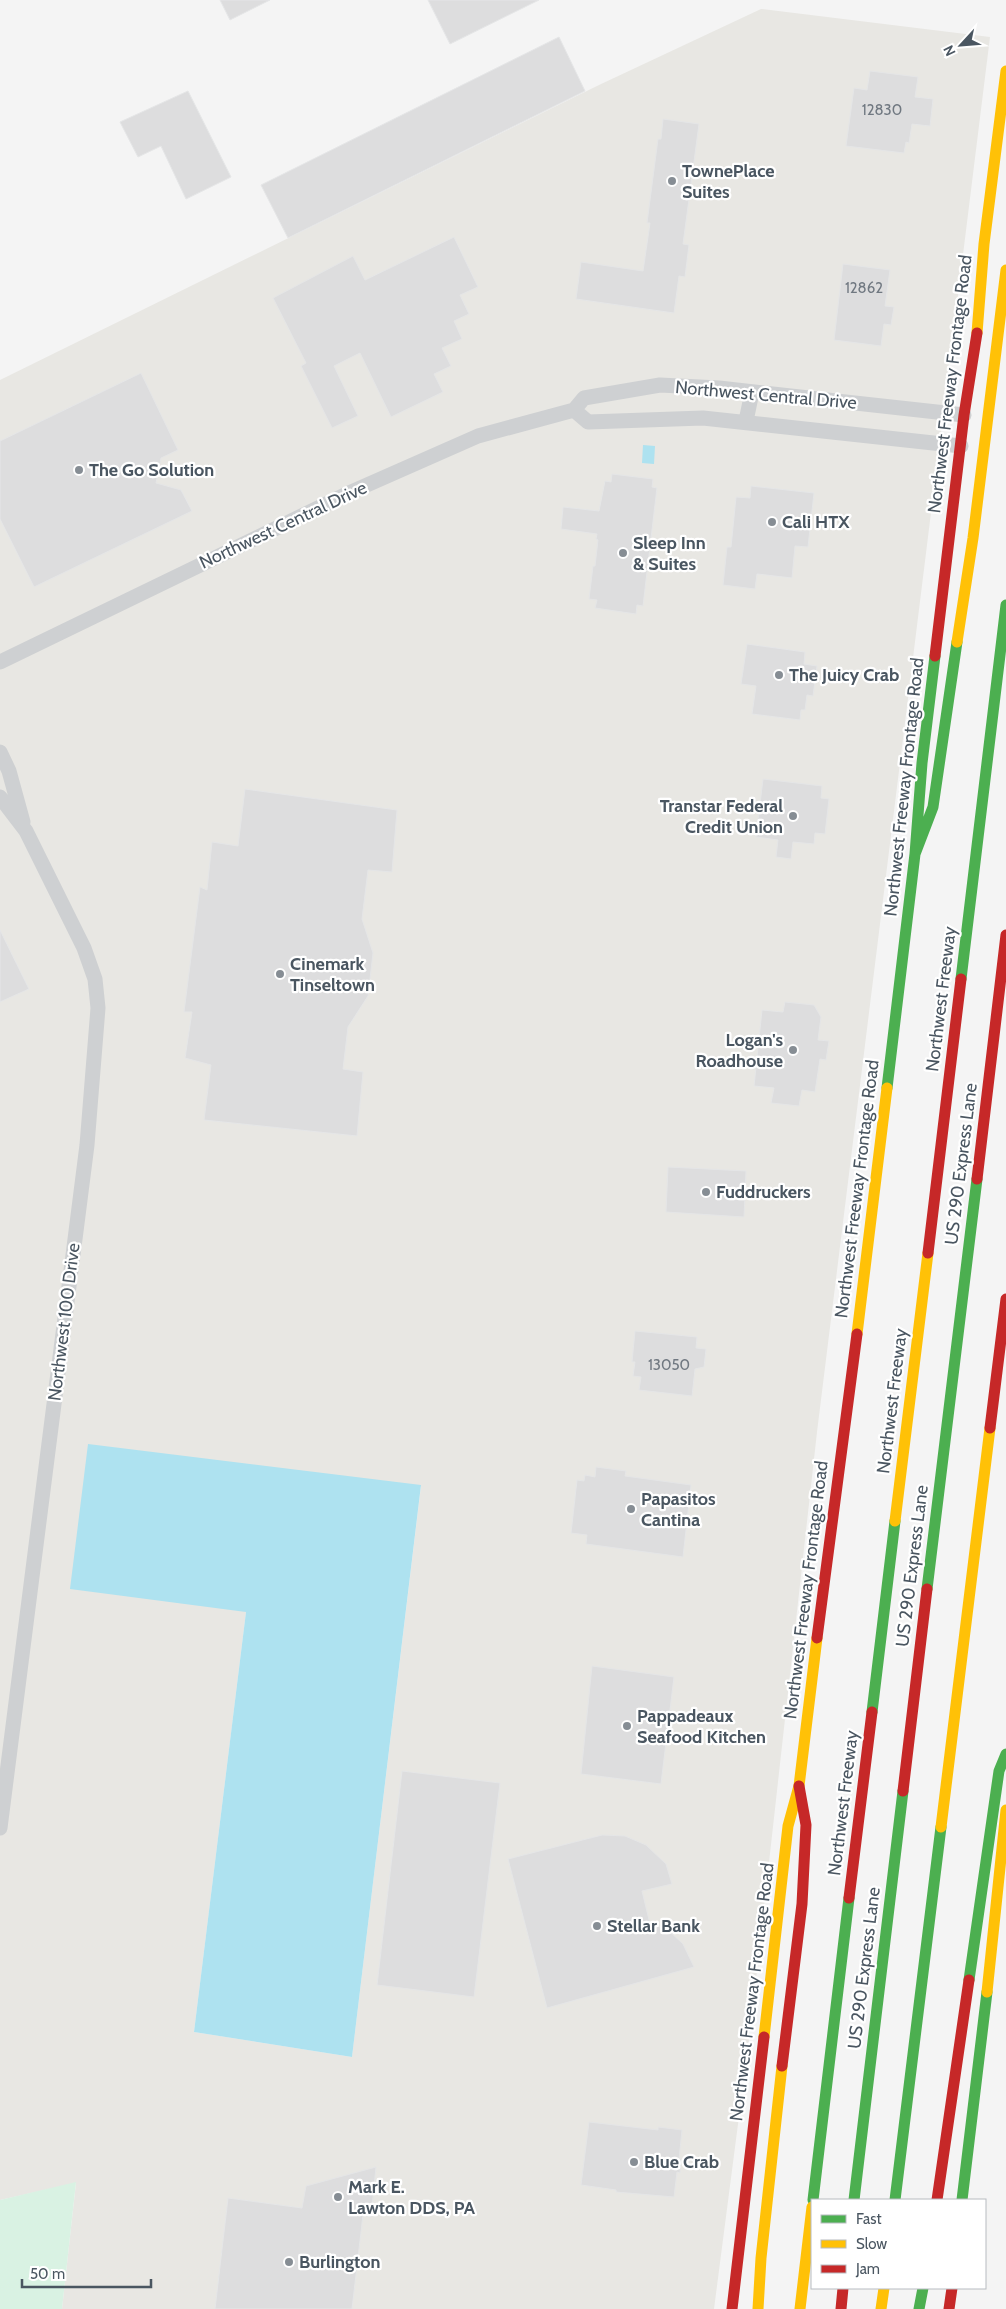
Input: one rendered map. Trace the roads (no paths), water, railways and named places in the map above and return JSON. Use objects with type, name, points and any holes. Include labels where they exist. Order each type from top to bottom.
[{"type":"main road","name":"Northwest Freeway Frontage Road","points":[[732,2309],[788,1826],[799,1786],[823,1584],[850,1388],[915,854],[920,782],[964,415],[976,340],[984,244],[1006,71]]},
{"type":"main road","points":[[915,854],[933,807],[972,538],[1006,270]]},
{"type":"main road","name":"Northwest Freeway","points":[[813,2199],[1006,605]]},
{"type":"main road","name":"US 290 Express Lane","points":[[854,2199],[1006,935]]},
{"type":"main road","points":[[895,2199],[1006,1299]]},
{"type":"main road","points":[[937,2199],[998,1780],[1006,1754]]},
{"type":"main road","points":[[758,2309],[784,2049],[802,1904],[806,1825],[799,1786]]},
{"type":"main road","points":[[962,2199],[991,1958],[1006,1810]]},
{"type":"main road","points":[[800,2309],[811,2216]]},
{"type":"main road","points":[[841,2309],[843,2289]]},
{"type":"main road","points":[[881,2309],[884,2289]]},
{"type":"main road","points":[[920,2309],[923,2289]]},
{"type":"main road","points":[[949,2309],[952,2289]]},
{"type":"street","name":"Northwest Central Drive","points":[[0,662],[342,496],[478,436],[574,410],[584,398],[660,385],[719,388],[964,415]]},
{"type":"street","points":[[746,421],[752,392]]},
{"type":"street","name":"Northwest Central Drive","points":[[574,410],[588,422],[703,418],[746,421],[961,446]]},
{"type":"street","name":"Northwest 100 Drive","points":[[0,752],[9,771],[26,831],[91,964],[98,994],[98,1015],[87,1145],[0,1828]]},
{"type":"street","name":"Northwest 100 Drive","points":[[0,797],[26,831]]},
{"type":"water","points":[[643,445],[655,446],[654,464],[642,463]]},
{"type":"water","points":[[88,1444],[421,1485],[352,2057],[194,2032],[246,1612],[70,1589]]},
{"type":"place","name":"TownePlace Suites","points":[[672,181]]},
{"type":"place","name":"The Go Solution","points":[[79,470]]},
{"type":"place","name":"Cali HTX","points":[[772,522]]},
{"type":"place","name":"Sleep Inn & Suites","points":[[623,553]]},
{"type":"place","name":"The Juicy Crab","points":[[779,675]]},
{"type":"place","name":"Transtar Federal Credit Union","points":[[793,816]]},
{"type":"place","name":"Cinemark Tinseltown","points":[[280,974]]},
{"type":"place","name":"Logan's Roadhouse","points":[[793,1050]]},
{"type":"place","name":"Fuddruckers","points":[[706,1192]]},
{"type":"place","name":"Papasitos Cantina","points":[[631,1509]]},
{"type":"place","name":"Pappadeaux Seafood Kitchen","points":[[627,1726]]},
{"type":"place","name":"Stellar Bank","points":[[597,1926]]},
{"type":"place","name":"Blue Crab","points":[[634,2162]]},
{"type":"place","name":"Mark E. Lawton DDS, PA","points":[[338,2197]]},
{"type":"place","name":"Burlington","points":[[289,2262]]}]
